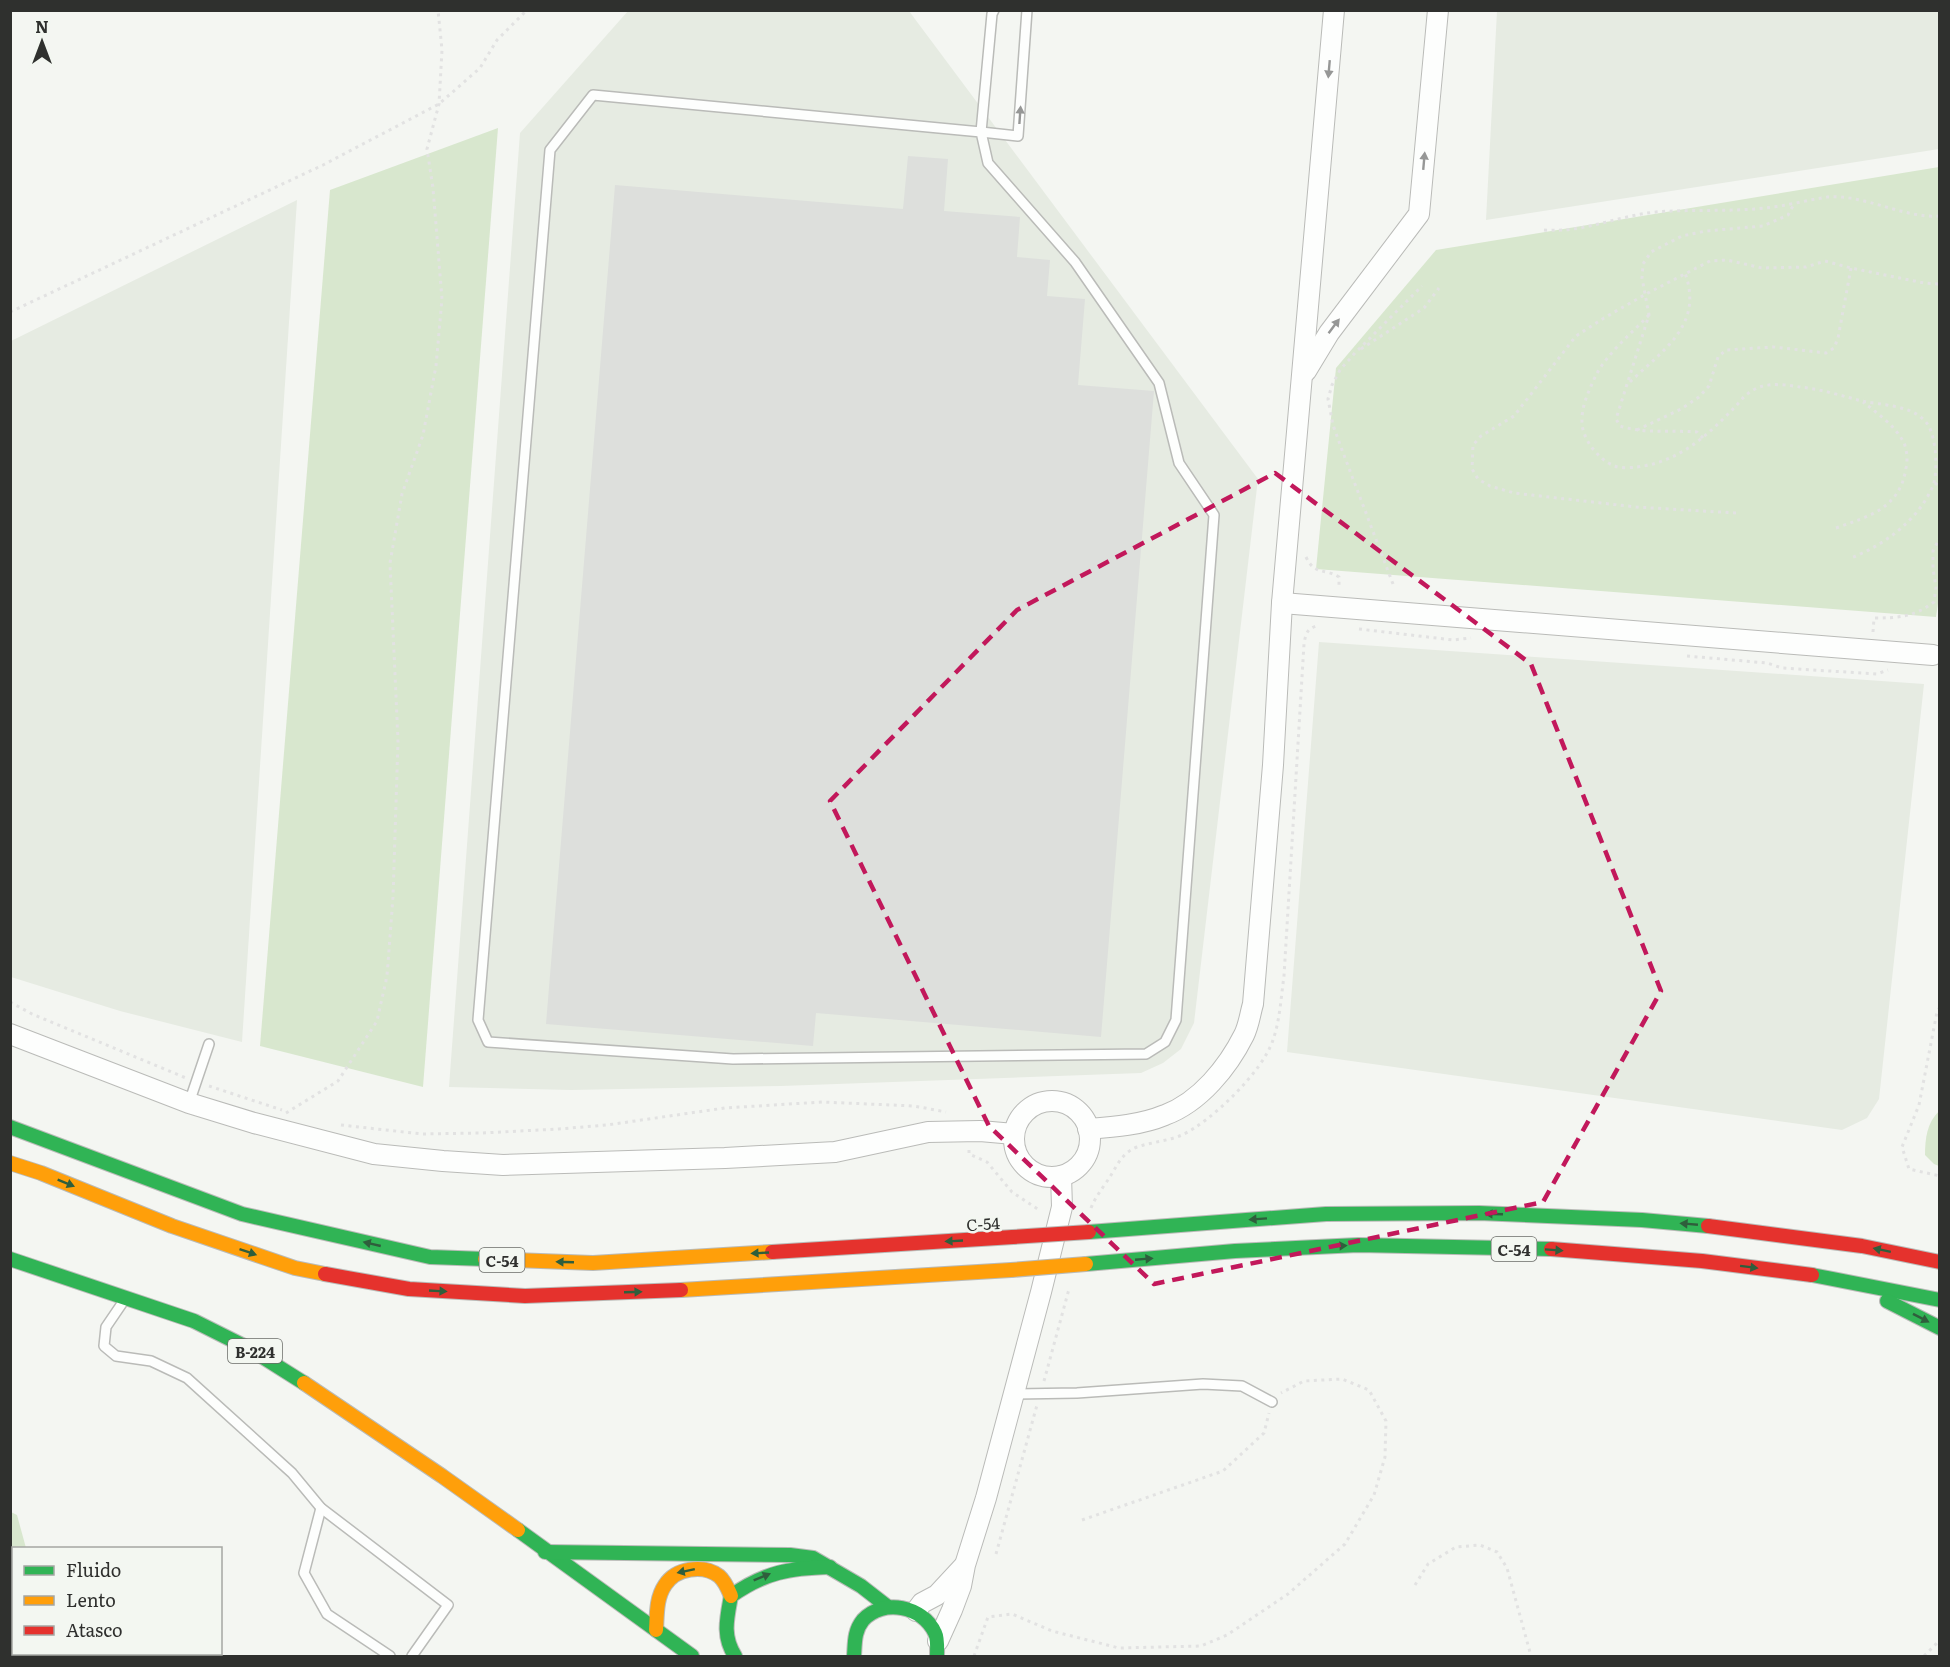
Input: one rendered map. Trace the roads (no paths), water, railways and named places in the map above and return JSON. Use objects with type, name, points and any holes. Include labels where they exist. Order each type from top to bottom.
[{"type":"main road","name":"C-54","points":[[10,1127],[242,1214],[430,1257],[593,1263],[1089,1232],[1326,1214],[1479,1213],[1642,1220],[1742,1229],[1862,1246],[1936,1261]]},
{"type":"main road","name":"C-54","points":[[10,1163],[41,1173],[172,1226],[295,1268],[409,1289],[525,1296],[685,1290],[1011,1270],[1235,1251],[1370,1246],[1548,1250],[1702,1261],[1830,1277],[1940,1300]]},
{"type":"main road","name":"B-224","points":[[10,1259],[194,1322],[250,1349],[351,1413],[442,1476],[692,1656]]},
{"type":"main road","points":[[1830,1277],[1884,1299],[1940,1328]]},
{"type":"main road","points":[[545,1552],[790,1555],[813,1558],[888,1607]]},
{"type":"main road","points":[[731,1596],[749,1582],[766,1574],[788,1568],[830,1567]]},
{"type":"main road","points":[[656,1630],[659,1599],[665,1584],[676,1573],[688,1569],[706,1570],[720,1577],[731,1596],[724,1629],[728,1647],[735,1656]]},
{"type":"main road","points":[[848,1579],[858,1628],[854,1641],[854,1656]]},
{"type":"main road","points":[[858,1628],[871,1614],[888,1607],[902,1606],[916,1611],[930,1624],[938,1649]]},
{"type":"street","points":[[1088,1129],[1128,1125],[1166,1115],[1192,1101],[1229,1060],[1245,1033],[1253,1004],[1282,603],[1334,10]]},
{"type":"street","points":[[1303,376],[1329,333],[1419,214],[1438,10]]},
{"type":"street","points":[[1282,603],[1934,655]]},
{"type":"street","points":[[10,1035],[189,1103],[254,1123],[374,1154],[443,1161],[503,1165],[726,1158],[835,1152],[928,1132],[980,1131],[1014,1134]]},
{"type":"street","points":[[1049,1102],[1062,1103],[1073,1108],[1083,1118],[1088,1129],[1087,1153],[1072,1171],[1061,1176],[1043,1176],[1026,1168],[1014,1146],[1014,1134],[1018,1122],[1026,1112],[1037,1105],[1049,1102]]},
{"type":"street","points":[[938,1649],[958,1594],[1014,1394],[1062,1207],[1061,1176]]},
{"type":"street","points":[[916,1611],[922,1603],[937,1596],[965,1565]]},
{"type":"lane","points":[[994,10],[981,132],[988,163],[1075,262],[1159,383],[1179,463],[1214,515],[1176,1020],[1165,1042],[1146,1054],[733,1059],[488,1042],[478,1020],[550,150],[593,95],[981,132],[1018,136],[1027,10]]},
{"type":"lane","points":[[189,1103],[209,1044]]},
{"type":"lane","points":[[125,1297],[106,1327],[104,1346],[116,1356],[151,1361],[187,1378],[292,1473],[321,1508],[448,1605],[412,1656]]},
{"type":"lane","points":[[1014,1394],[1077,1393],[1203,1384],[1242,1386],[1272,1402]]},
{"type":"lane","points":[[321,1508],[304,1573],[327,1614],[390,1656]]}]
